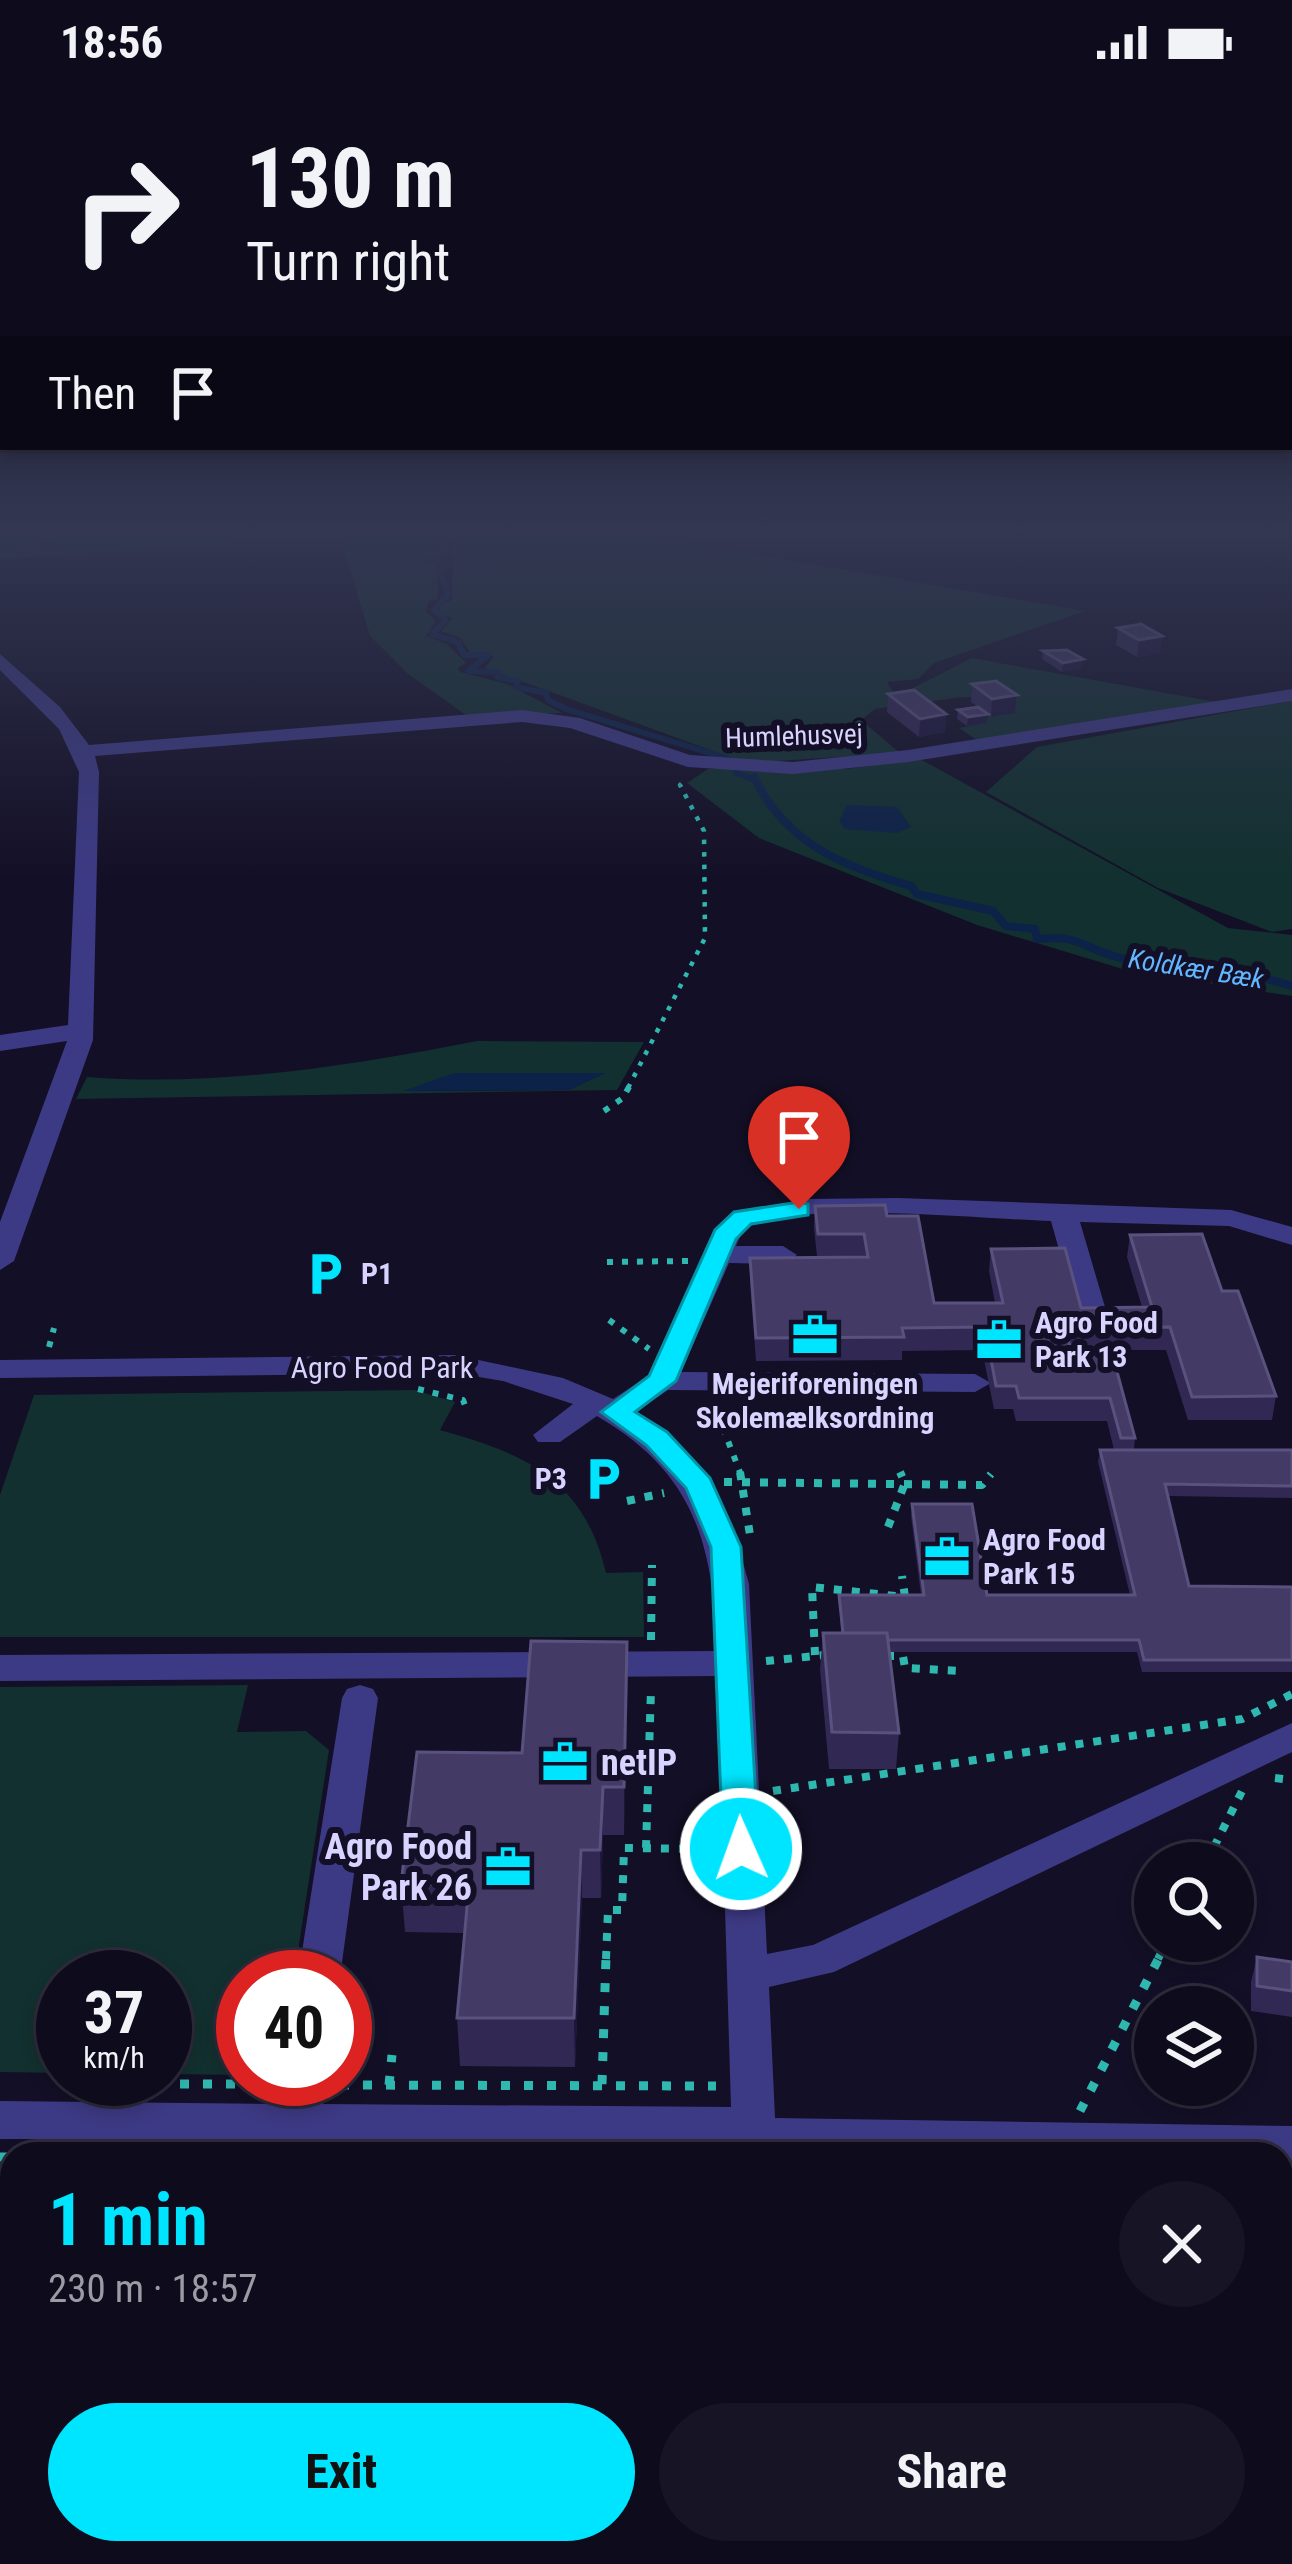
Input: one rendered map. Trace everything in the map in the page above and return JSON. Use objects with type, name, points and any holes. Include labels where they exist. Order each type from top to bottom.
[{"type":"street","points":[[0,660],[86,751],[81,1031],[59,1108],[0,1261]]},
{"type":"street","name":"Humlehusvej","points":[[86,751],[521,716],[573,722],[706,764],[767,768],[860,762],[1292,695]]},
{"type":"street","points":[[0,1043],[81,1031]]},
{"type":"street","points":[[662,1381],[724,1236],[743,1218],[799,1209],[1231,1218],[1292,1236]]},
{"type":"street","points":[[1063,1214],[1090,1307]]},
{"type":"street","points":[[718,1258],[783,1255]]},
{"type":"street","name":"Agro Food Park","points":[[0,1369],[454,1364],[519,1375],[606,1407],[657,1438],[699,1484],[726,1547],[753,2126]]},
{"type":"street","points":[[549,1435],[662,1381],[975,1383]]},
{"type":"street","points":[[0,1668],[734,1664]]},
{"type":"street","points":[[323,1950],[360,1698]]},
{"type":"street","points":[[746,1975],[820,1960],[1292,1736]]},
{"type":"street","points":[[372,2097],[601,2105],[753,2126],[947,2142]]},
{"type":"street","points":[[0,2120],[97,2138],[250,2106]]},
{"type":"street","points":[[1055,2142],[1122,2142]]},
{"type":"path","points":[[604,1111],[623,1098],[705,938],[704,831],[680,785],[706,764]]},
{"type":"path","points":[[608,1262],[718,1258]]},
{"type":"path","points":[[888,1527],[905,1483],[900,1472]]},
{"type":"path","points":[[699,1484],[808,1478],[982,1485],[991,1474]]},
{"type":"path","points":[[815,1655],[812,1587],[905,1597],[902,1576]]},
{"type":"path","points":[[734,1664],[837,1655]]},
{"type":"path","points":[[881,1656],[903,1656],[904,1668],[961,1671]]},
{"type":"path","points":[[739,1793],[1242,1719],[1292,1694]]},
{"type":"path","points":[[1217,1842],[1251,1774]]},
{"type":"path","points":[[646,1848],[648,1776]]},
{"type":"path","points":[[601,2105],[608,1910],[622,1910],[624,1848],[694,1849]]},
{"type":"path","points":[[1065,2141],[1156,1962]]},
{"type":"path","points":[[389,2086],[392,2055]]},
{"type":"path","points":[[372,2088],[601,2105],[753,2126]]},
{"type":"green space","points":[[383,649],[452,649],[466,663],[458,668],[460,672],[507,684],[562,713],[466,715],[408,674]]},
{"type":"green space","points":[[468,649],[975,649],[934,663],[918,679],[887,682],[901,705],[875,709],[861,720],[900,753],[746,763],[485,668],[494,656]]},
{"type":"green space","points":[[972,658],[1216,702],[980,742],[959,728],[985,723],[978,716],[1016,713],[983,698],[924,703],[909,690]]},
{"type":"green space","points":[[1292,701],[1292,929],[1272,932],[1158,888],[986,792],[1037,747]]},
{"type":"green space","points":[[920,759],[1228,928],[1292,935],[1292,996],[1136,973],[977,925],[759,838],[687,783],[708,769],[846,769]]},
{"type":"green space","points":[[477,1041],[644,1042],[617,1090],[76,1099],[87,1077],[234,1077]],"holes":[[[602,1074],[569,1090],[408,1091]]]},
{"type":"green space","points":[[414,1390],[455,1402],[440,1430],[525,1461],[567,1493],[596,1541],[606,1573],[643,1572],[644,1637],[0,1637],[0,1495],[34,1395]]},
{"type":"green space","points":[[248,1685],[237,1732],[306,1731],[329,1750],[298,1950],[216,1950],[216,2075],[192,2074],[192,1950],[36,1950],[36,2073],[0,2072],[0,1687]]},
{"type":"water","points":[[847,805],[897,807],[911,827],[897,833],[845,829],[839,821]]},
{"type":"water","points":[[454,1073],[606,1073],[569,1090],[403,1091]]},
{"type":"building","points":[[1067,650],[1083,659],[1063,663],[1043,651]]},
{"type":"building","points":[[996,681],[1017,695],[992,699],[972,684]]},
{"type":"building","points":[[914,690],[946,714],[920,719],[888,694]]},
{"type":"building","points":[[978,707],[988,714],[968,717],[958,710]]},
{"type":"building","name":"Agro Food Park 13","points":[[885,1205],[887,1216],[918,1216],[934,1303],[1003,1303],[991,1249],[1065,1248],[1081,1308],[1152,1307],[1130,1235],[1202,1234],[1222,1291],[1238,1291],[1276,1396],[1192,1397],[1170,1327],[1065,1328],[1072,1354],[1112,1353],[1135,1438],[1121,1438],[1110,1398],[1019,1398],[1016,1386],[996,1386],[985,1327],[902,1328],[904,1337],[756,1338],[750,1258],[868,1257],[864,1234],[818,1234],[815,1206]]},
{"type":"building","name":"Agro Food Park 15","points":[[1100,1450],[1292,1450],[1292,1486],[1165,1484],[1189,1586],[1292,1587],[1292,1660],[1144,1660],[1139,1640],[888,1640],[887,1633],[843,1633],[839,1595],[924,1595],[912,1504],[972,1504],[987,1595],[1135,1595]]},
{"type":"building","points":[[823,1633],[887,1633],[899,1733],[832,1732]]},
{"type":"building","name":"Agro Food Park 26","points":[[531,1641],[627,1642],[624,1787],[603,1787],[600,1850],[581,1850],[574,2018],[457,2018],[469,1885],[401,1884],[417,1752],[522,1753]]},
{"type":"building","points":[[1257,1957],[1292,1962],[1292,1991],[1257,1986]]},
{"type":"waterway","name":"Koldkær Bæk","points":[[461,649],[464,655],[489,655],[468,671],[499,672],[497,677],[518,681],[516,687],[546,693],[548,700],[566,709],[726,758]]},
{"type":"waterway","name":"Koldkær Bæk","points":[[736,773],[755,780]]},
{"type":"waterway","name":"Koldkær Bæk","points":[[754,777],[782,819],[819,849],[911,886],[917,894],[993,911],[1006,926],[1035,929],[1037,939],[1072,940],[1139,962],[1292,986]]},
{"type":"place","name":"P1","points":[[325,1274]]},
{"type":"place","name":"Mejeriforeningen Skolemælksordning","points":[[815,1335]]},
{"type":"place","name":"Agro Food Park 13","points":[[999,1340]]},
{"type":"place","name":"P3","points":[[603,1479]]},
{"type":"place","name":"Agro Food Park 15","points":[[947,1557]]},
{"type":"place","name":"netIP","points":[[565,1762]]},
{"type":"place","name":"Agro Food Park 26","points":[[508,1867]]},
{"type":"route","points":[[741,1849],[732,1584],[726,1547],[699,1484],[657,1438],[615,1412],[662,1381],[724,1236],[743,1218],[799,1209]]}]
